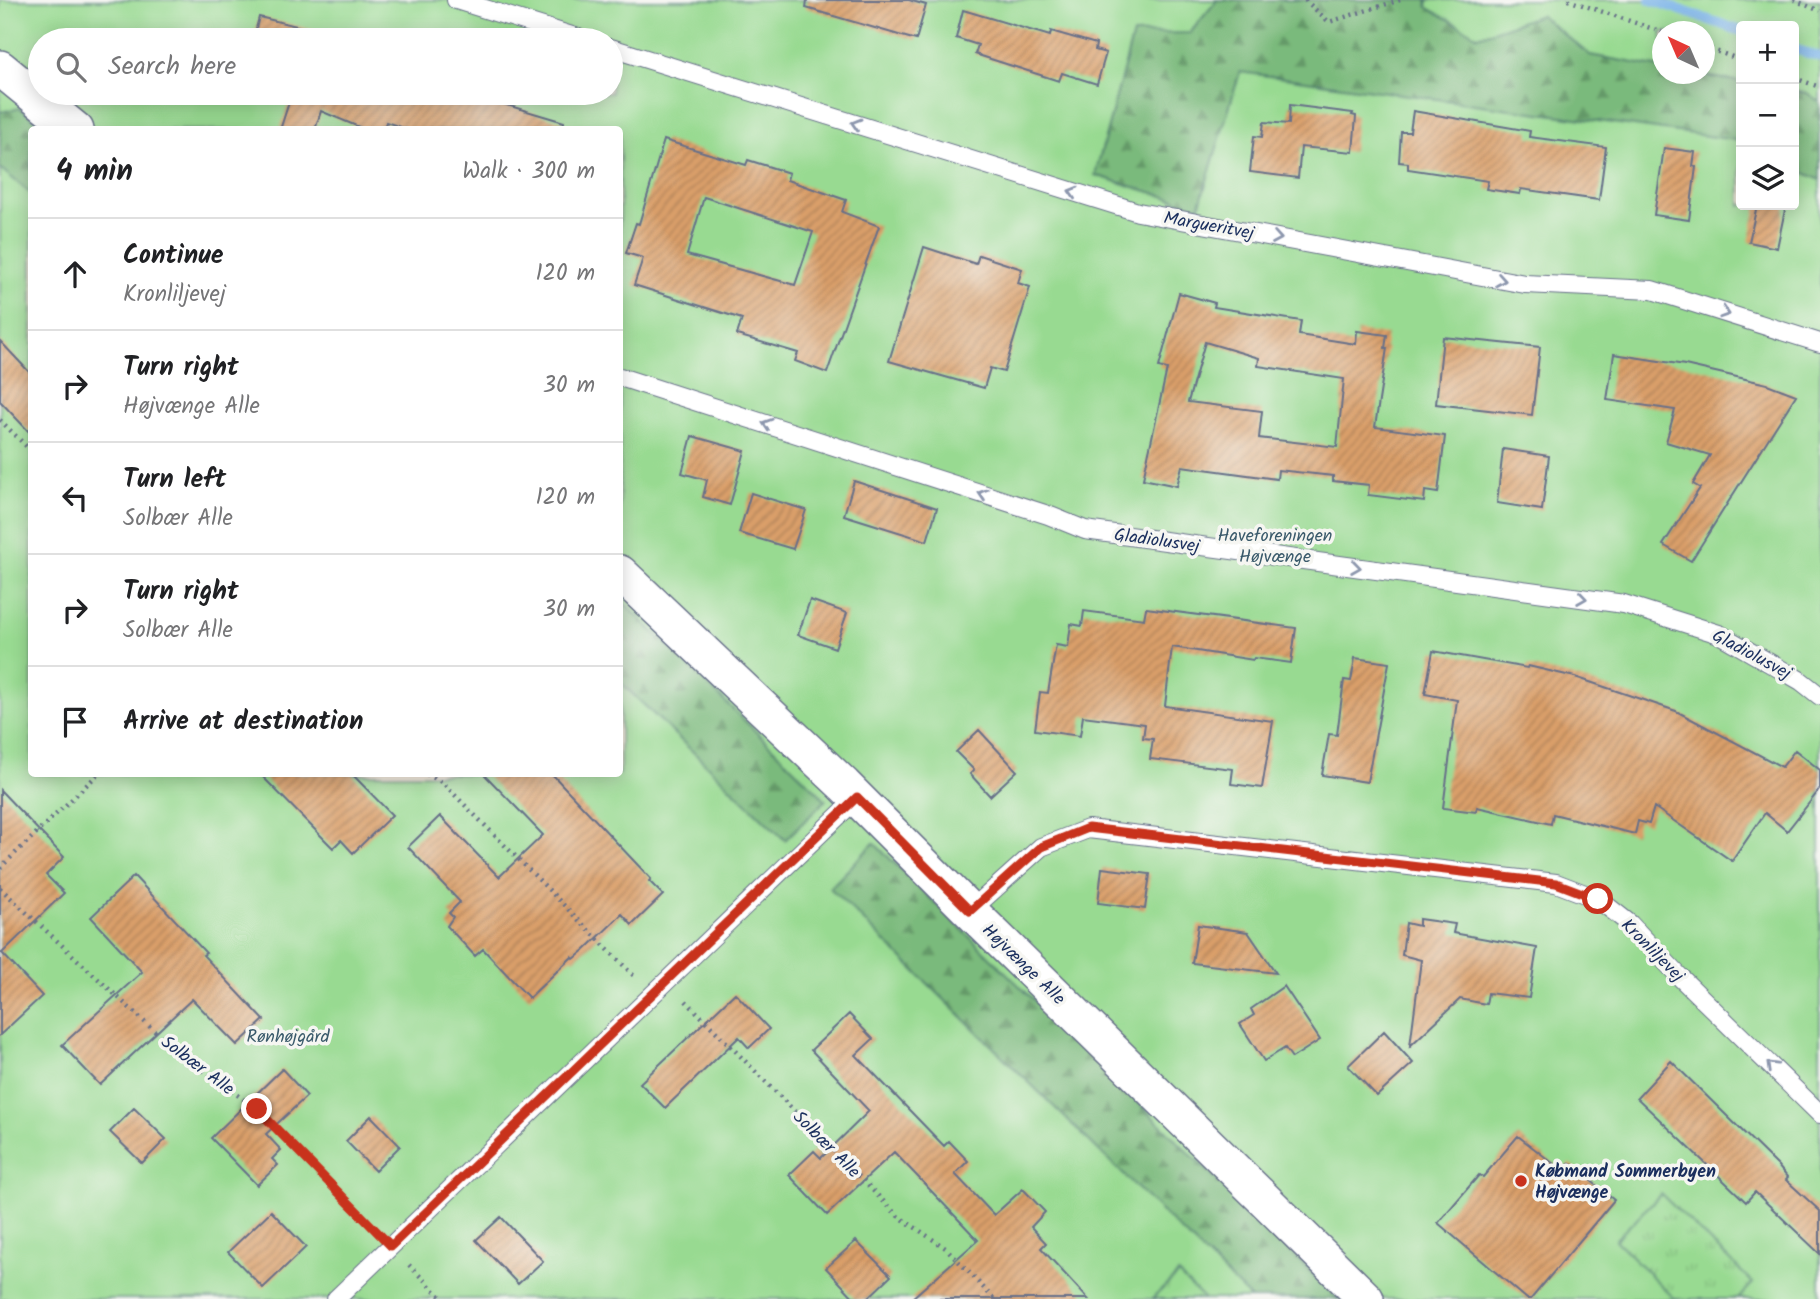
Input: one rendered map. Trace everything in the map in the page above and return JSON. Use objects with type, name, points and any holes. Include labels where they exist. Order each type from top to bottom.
[{"type":"street","points":[[0,68],[28,91]]},
{"type":"street","points":[[45,105],[71,126]]},
{"type":"street","name":"Højvænge Alle","points":[[623,576],[857,797],[1366,1299]]},
{"type":"lane","points":[[456,0],[546,28]]},
{"type":"lane","name":"Margueritvej","points":[[623,52],[1138,212],[1525,284],[1652,290],[1820,343]]},
{"type":"lane","name":"Gladiolusvej","points":[[623,378],[1048,515],[1085,530],[1623,604],[1719,634],[1801,681],[1820,696]]},
{"type":"lane","points":[[336,1299],[857,797]]},
{"type":"lane","name":"Kronliljevej","points":[[970,911],[1041,847],[1088,828],[1556,883],[1598,899],[1630,924],[1680,977],[1820,1114]]},
{"type":"path","points":[[1305,0],[1329,22],[1400,0]]},
{"type":"path","points":[[1568,0],[1652,29]]},
{"type":"path","points":[[1794,0],[1820,11]]},
{"type":"path","points":[[1715,51],[1736,58]]},
{"type":"path","points":[[1799,80],[1820,87]]},
{"type":"path","points":[[0,420],[28,448]]},
{"type":"path","points":[[0,868],[95,777]]},
{"type":"path","points":[[432,777],[443,783],[652,995]]},
{"type":"path","name":"Solbær Alle","points":[[0,888],[175,1050],[257,1109],[443,1299]]},
{"type":"path","name":"Solbær Alle","points":[[666,981],[898,1216],[947,1249],[994,1299]]},
{"type":"green space","name":"Haveforeningen Højvænge","points":[[0,0],[1820,0],[1820,1299],[0,1299]]},
{"type":"green space","points":[[1217,0],[1428,0],[1427,7],[1478,36],[1540,15],[1590,55],[1652,66],[1652,84],[1715,84],[1715,77],[1736,81],[1736,140],[1240,72],[1199,207],[1095,175],[1133,34],[1190,33]]},
{"type":"green space","points":[[1799,92],[1807,93],[1820,102],[1820,180],[1799,170]]},
{"type":"green space","points":[[20,108],[43,126],[28,126],[28,191],[0,168],[0,112]]},
{"type":"green space","points":[[623,602],[826,800],[785,840],[623,685]]},
{"type":"green space","points":[[874,843],[1338,1299],[1251,1299],[830,888]]},
{"type":"green space","points":[[1661,1194],[1753,1283],[1738,1299],[1675,1299],[1615,1240]]},
{"type":"green space","points":[[1178,1274],[1204,1299],[1152,1299]]},
{"type":"building","points":[[807,0],[909,0],[926,5],[916,40],[806,8]]},
{"type":"building","points":[[963,10],[1050,36],[1051,31],[1096,44],[1095,50],[1106,53],[1097,84],[1062,73],[1059,81],[975,54],[978,45],[956,38]]},
{"type":"building","points":[[259,17],[305,28],[256,28]]},
{"type":"building","points":[[288,105],[507,105],[564,122],[564,126],[398,126],[386,122],[384,126],[357,126],[321,111],[316,126],[281,126]]},
{"type":"building","points":[[1290,105],[1353,113],[1352,115],[1356,116],[1353,152],[1301,147],[1298,178],[1250,172],[1254,136],[1262,137],[1264,122],[1289,124]]},
{"type":"building","points":[[1413,111],[1530,131],[1529,137],[1606,147],[1599,200],[1521,189],[1520,194],[1486,189],[1488,181],[1408,169],[1408,163],[1399,162],[1401,132],[1410,132]]},
{"type":"building","points":[[664,140],[746,165],[748,160],[789,173],[787,180],[846,200],[842,212],[879,226],[827,373],[795,361],[798,353],[737,335],[742,319],[634,285],[643,258],[626,253],[636,223],[639,224]],"holes":[[[704,197],[813,232],[795,285],[687,255]]]},
{"type":"building","points":[[1664,148],[1695,152],[1693,166],[1696,167],[1689,220],[1654,215]]},
{"type":"building","points":[[1756,210],[1785,210],[1777,248],[1749,242]]},
{"type":"building","points":[[924,247],[976,264],[979,255],[1022,269],[1018,283],[1030,287],[1004,372],[990,368],[984,388],[889,361]]},
{"type":"building","points":[[1179,293],[1215,303],[1214,307],[1301,321],[1299,335],[1356,344],[1357,331],[1387,335],[1375,427],[1445,436],[1438,493],[1425,491],[1424,502],[1368,495],[1369,485],[1333,481],[1333,476],[1278,470],[1277,479],[1182,466],[1177,486],[1143,479],[1167,369],[1159,367]],"holes":[[[1205,342],[1259,358],[1258,366],[1344,379],[1337,447],[1259,438],[1262,411],[1188,402]]]},
{"type":"building","points":[[1443,337],[1540,347],[1532,415],[1436,404]]},
{"type":"building","points":[[0,341],[28,371],[28,431],[0,401]]},
{"type":"building","points":[[1614,354],[1685,365],[1767,384],[1796,395],[1691,561],[1663,545],[1700,488],[1693,484],[1710,455],[1666,442],[1675,410],[1607,400]]},
{"type":"building","points":[[692,436],[745,451],[730,505],[703,497],[707,480],[682,473]]},
{"type":"building","points":[[1503,449],[1549,456],[1542,510],[1497,503]]},
{"type":"building","points":[[854,481],[937,508],[927,541],[844,515]]},
{"type":"building","points":[[751,493],[806,510],[793,549],[739,533]]},
{"type":"building","points":[[810,600],[847,613],[835,648],[798,635]]},
{"type":"building","points":[[1146,608],[1296,628],[1291,663],[1172,647],[1165,706],[1273,721],[1262,788],[1231,784],[1233,769],[1150,759],[1153,739],[1143,738],[1145,724],[1083,716],[1080,736],[1035,730],[1040,692],[1048,693],[1056,645],[1068,647],[1071,624],[1082,626],[1084,611],[1144,619]]},
{"type":"building","points":[[1433,651],[1527,668],[1528,666],[1575,677],[1676,711],[1782,767],[1795,750],[1820,770],[1820,789],[1787,831],[1765,813],[1732,861],[1654,807],[1649,824],[1638,821],[1635,834],[1553,814],[1551,824],[1477,807],[1476,812],[1443,808],[1457,700],[1425,694]]},
{"type":"building","points":[[1355,658],[1389,663],[1367,782],[1322,775],[1329,734],[1337,735],[1344,680],[1351,681]]},
{"type":"building","points":[[979,730],[1017,771],[990,796],[970,774],[974,770],[956,752]]},
{"type":"building","points":[[263,777],[355,777],[392,815],[353,853],[341,840],[333,848]]},
{"type":"building","points":[[487,777],[555,777],[663,895],[632,925],[622,914],[529,998],[483,949],[475,956],[447,926],[453,917],[449,913],[460,902],[408,847],[440,816],[499,877],[543,835]]},
{"type":"building","points":[[0,790],[64,857],[46,875],[64,893],[2,953],[42,996],[0,1035]]},
{"type":"building","points":[[1102,868],[1150,874],[1145,909],[1098,903]]},
{"type":"building","points":[[134,876],[264,1020],[237,1045],[192,999],[100,1085],[62,1045],[142,972],[91,917]]},
{"type":"building","points":[[1419,919],[1455,924],[1453,933],[1537,948],[1529,998],[1488,993],[1486,1004],[1460,999],[1410,1046],[1421,960],[1402,955],[1406,923],[1419,926]]},
{"type":"building","points":[[1198,925],[1248,932],[1276,973],[1192,963]]},
{"type":"building","points":[[1284,986],[1320,1040],[1292,1058],[1285,1048],[1264,1061],[1240,1024],[1254,1015],[1251,1009]]},
{"type":"building","points":[[735,993],[769,1029],[749,1048],[739,1037],[665,1108],[640,1083]]},
{"type":"building","points":[[849,1014],[873,1039],[856,1055],[944,1146],[949,1141],[968,1161],[955,1174],[994,1215],[1023,1189],[1045,1212],[1031,1227],[1046,1243],[1041,1248],[1088,1299],[911,1299],[978,1240],[894,1152],[827,1215],[789,1175],[814,1151],[821,1158],[869,1111],[811,1050]]},
{"type":"building","points":[[1384,1031],[1413,1063],[1377,1096],[1348,1066]]},
{"type":"building","points":[[1671,1061],[1778,1166],[1788,1178],[1786,1180],[1820,1211],[1820,1254],[1755,1192],[1746,1202],[1637,1098]]},
{"type":"building","points":[[282,1069],[307,1096],[266,1134],[281,1150],[272,1159],[278,1165],[257,1185],[211,1138]]},
{"type":"building","points":[[134,1108],[166,1139],[142,1163],[110,1132]]},
{"type":"building","points":[[371,1116],[400,1146],[375,1171],[346,1141]]},
{"type":"building","points":[[1518,1136],[1563,1171],[1570,1163],[1614,1200],[1531,1299],[1527,1299],[1438,1223],[1479,1175],[1483,1177]]},
{"type":"building","points":[[271,1211],[306,1247],[263,1288],[228,1252]]},
{"type":"building","points":[[501,1217],[543,1261],[518,1284],[476,1240]]},
{"type":"building","points":[[856,1241],[891,1276],[867,1299],[855,1299],[826,1268]]},
{"type":"waterway","points":[[1651,0],[1736,29]]},
{"type":"waterway","points":[[1799,51],[1820,57]]},
{"type":"place","name":"Købmand Sommerbyen Højvænge","points":[[1521,1181]]},
{"type":"route","points":[[257,1109],[391,1246],[857,797],[970,911],[1041,847],[1088,828],[1556,883],[1598,899]]},
{"type":"park label","name":"Rønhøjgård","points":[[288,1036]]}]
